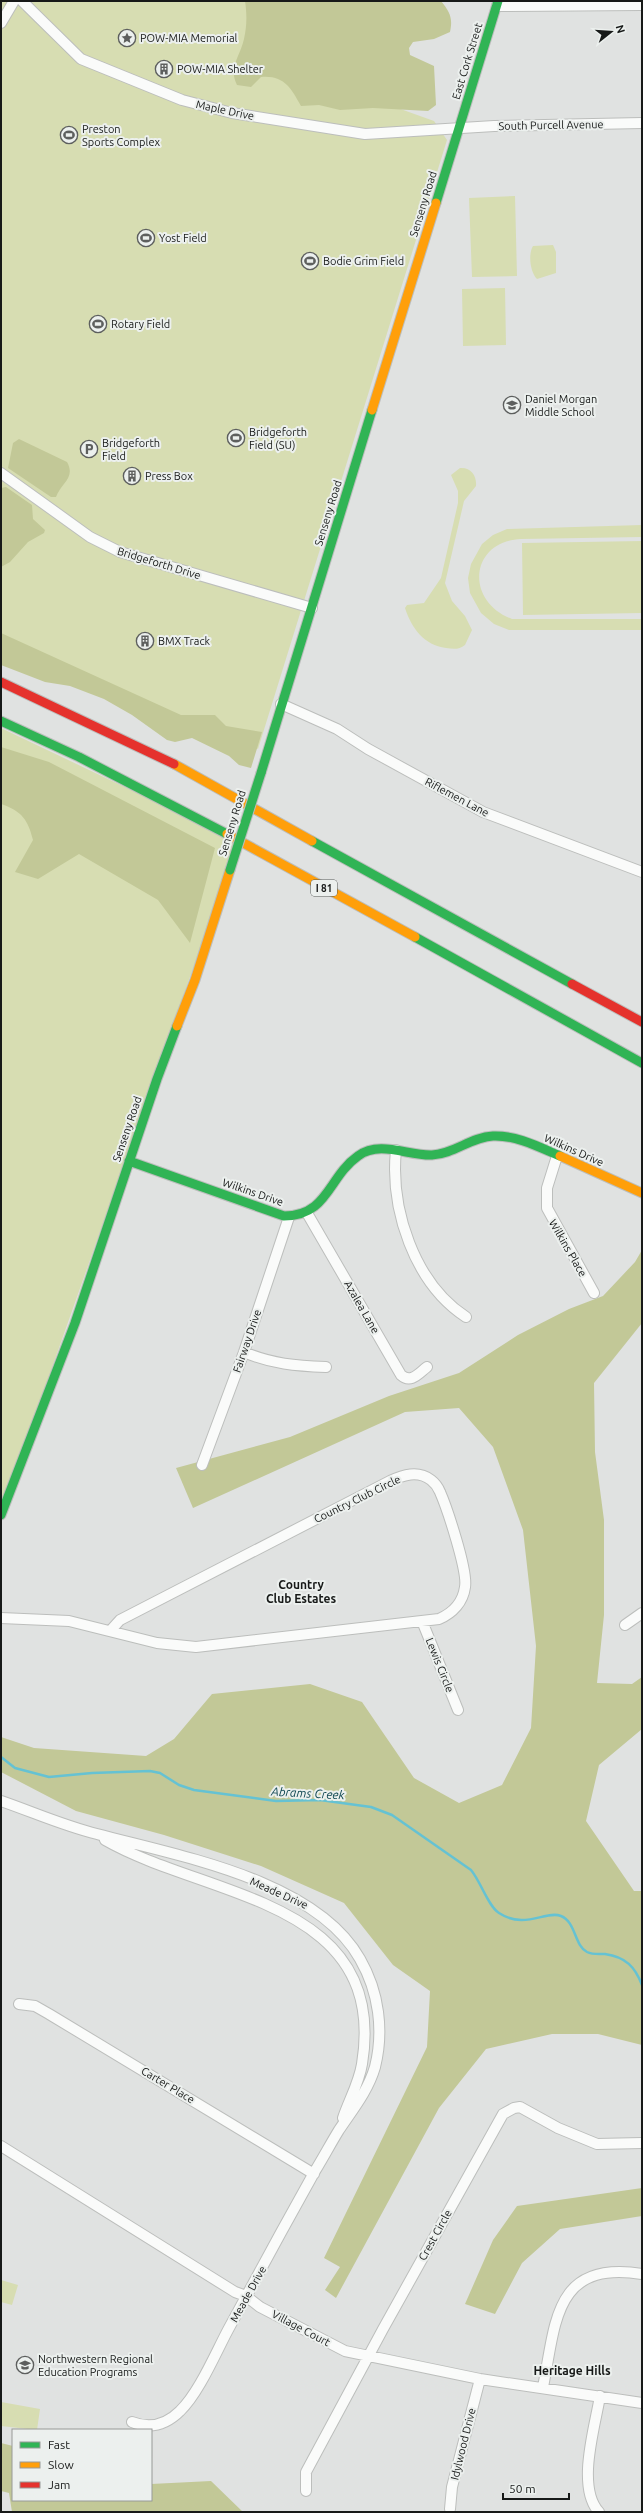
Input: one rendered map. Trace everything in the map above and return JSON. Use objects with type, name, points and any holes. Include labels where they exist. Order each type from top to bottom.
[{"type":"main road","name":"East Cork Street","points":[[459,129],[498,3]]},
{"type":"main road","name":"Senseny Road","points":[[1,1515],[75,1323],[157,1079],[195,980],[261,773],[459,129]]},
{"type":"main road","points":[[1,682],[99,726],[254,806],[322,847],[642,1022]]},
{"type":"main road","name":"I 81","points":[[1,721],[93,763],[183,809],[642,1062]]},
{"type":"main road","name":"Wilkins Drive","points":[[129,1161],[289,1217],[307,1213],[318,1204],[354,1158],[377,1149],[435,1155],[446,1153],[484,1137],[495,1135],[516,1139],[642,1193]]},
{"type":"street","points":[[1,22],[14,1]]},
{"type":"street","name":"Maple Drive","points":[[22,1],[81,59],[198,105],[232,114],[348,132],[382,134],[459,129]]},
{"type":"street","points":[[498,3],[642,5]]},
{"type":"street","name":"South Purcell Avenue","points":[[459,129],[642,124]]},
{"type":"street","name":"Bridgeforth Drive","points":[[1,473],[90,537],[120,552],[312,608]]},
{"type":"street","name":"Riflemen Lane","points":[[281,704],[337,729],[368,749],[483,812],[642,872]]},
{"type":"street","points":[[396,1150],[395,1193],[404,1232],[431,1283],[455,1310],[466,1317]]},
{"type":"street","name":"Wilkins Place","points":[[557,1156],[547,1188],[547,1208],[594,1293]]},
{"type":"street","name":"Azalea Lane","points":[[307,1213],[401,1375],[408,1379],[413,1378],[427,1367]]},
{"type":"street","name":"Fairway Drive","points":[[202,1464],[244,1352],[289,1217]]},
{"type":"street","points":[[244,1352],[266,1361],[291,1366],[326,1367]]},
{"type":"street","name":"Country Club Circle","points":[[1,1618],[52,1619],[110,1631],[156,1643],[196,1647],[439,1619],[453,1611],[463,1596],[465,1579],[440,1491],[426,1477],[411,1474],[390,1481],[120,1620],[110,1631]]},
{"type":"street","points":[[625,1624],[642,1613]]},
{"type":"street","name":"Lewis Circle","points":[[422,1621],[458,1710]]},
{"type":"street","name":"Meade Drive","points":[[1,1801],[94,1834],[194,1860],[285,1894],[321,1914],[346,1938],[361,1961],[373,1990],[379,2020],[379,2036],[378,2053],[368,2085],[339,2130],[246,2296],[208,2368],[181,2411],[164,2423],[156,2425],[148,2426],[132,2422]]},
{"type":"street","name":"Meade Drive","points":[[94,1834],[152,1863],[283,1911],[308,1925],[341,1959],[355,1985],[360,2001],[364,2032],[362,2066],[339,2130]]},
{"type":"street","name":"Carter Place","points":[[19,2004],[35,2006],[50,2014],[314,2174]]},
{"type":"street","name":"Crest Circle","points":[[306,2491],[306,2472],[503,2114],[514,2108],[520,2107],[576,2137],[597,2144],[642,2143]]},
{"type":"street","name":"Village Court","points":[[1,2146],[165,2250],[235,2292],[246,2296],[260,2307],[345,2351],[480,2380],[543,2387],[642,2403]]},
{"type":"street","points":[[543,2387],[559,2311],[571,2291],[588,2278],[600,2274],[626,2272],[642,2274]]},
{"type":"street","name":"Idylwood Drive","points":[[450,2509],[452,2487],[480,2380]]},
{"type":"street","points":[[599,2512],[591,2501],[587,2479],[600,2396]]},
{"type":"green space","points":[[1,1],[291,1],[283,67],[434,121],[447,140],[258,749],[1,638]]},
{"type":"green space","points":[[245,1],[441,1],[450,15],[450,32],[434,39],[413,42],[409,48],[410,55],[434,66],[436,105],[428,111],[373,108],[340,110],[319,105],[301,106],[290,88],[276,78],[261,77],[251,87],[237,85],[234,67],[245,34]]},
{"type":"green space","points":[[515,196],[517,276],[472,277],[469,198]]},
{"type":"green space","points":[[553,245],[556,252],[556,273],[537,279],[530,263],[531,249],[533,246]]},
{"type":"green space","points":[[505,288],[506,345],[463,346],[462,289]]},
{"type":"green space","points":[[19,439],[67,462],[70,472],[69,476],[56,497],[51,497],[8,468],[13,443]]},
{"type":"green space","points":[[460,468],[467,469],[472,473],[476,486],[464,501],[445,583],[452,601],[465,616],[472,630],[465,645],[454,649],[438,646],[425,640],[411,623],[405,608],[407,605],[424,603],[441,578],[458,503],[458,491],[451,475]]},
{"type":"green space","points":[[6,487],[32,505],[33,519],[45,530],[44,533],[28,542],[10,562],[1,567],[1,488]]},
{"type":"green space","points":[[642,525],[642,537],[521,539],[504,542],[491,550],[483,560],[479,573],[480,586],[486,599],[497,610],[512,619],[642,619],[642,630],[509,630],[494,624],[481,613],[470,593],[468,578],[471,564],[482,544],[493,535],[507,529]]},
{"type":"green space","points":[[642,541],[642,613],[523,615],[522,543]]},
{"type":"green space","points":[[1,633],[181,715],[215,715],[226,726],[262,732],[251,768],[239,765],[229,756],[192,738],[175,742],[167,740],[132,715],[104,699],[70,686],[45,682],[1,665]]},
{"type":"green space","points":[[1,728],[238,841],[1,1512]]},
{"type":"green space","points":[[1,747],[49,762],[215,848],[190,943],[158,900],[79,854],[38,879],[15,872],[33,840],[29,827],[23,817],[14,810],[1,804]]},
{"type":"green space","points":[[642,1250],[642,1323],[594,1383],[595,1452],[604,1520],[604,1615],[597,1683],[632,1684],[642,1677],[642,1729],[599,1765],[586,1821],[634,1891],[642,1891],[642,2045],[598,2034],[552,2034],[486,2049],[439,2108],[336,2298],[325,2290],[340,2267],[324,2258],[427,2047],[430,1991],[393,1965],[344,1903],[261,1866],[164,1835],[76,1811],[1,1772],[1,1737],[34,1748],[146,1756],[174,1739],[212,1694],[310,1684],[362,1702],[414,1778],[459,1803],[502,1785],[531,1728],[536,1646],[523,1530],[493,1447],[459,1408],[405,1412],[193,1508],[176,1468],[290,1437],[389,1396],[459,1373],[518,1335],[569,1309],[603,1296],[635,1262]]},
{"type":"green space","points":[[642,2188],[642,2216],[560,2229],[522,2263],[495,2314],[465,2304],[493,2240],[517,2206]]},
{"type":"green space","points":[[1,2280],[18,2285],[12,2305],[1,2302]]},
{"type":"green space","points":[[1,2402],[40,2409],[37,2429],[1,2426]]},
{"type":"green space","points":[[1,2443],[12,2446],[12,2501],[152,2501],[152,2484],[211,2481],[243,2512],[12,2512],[9,2493],[1,2491]]},
{"type":"waterway","name":"Abrams Creek","points":[[1,1757],[15,1768],[49,1777],[92,1773],[150,1771],[160,1773],[179,1785],[194,1790],[276,1801],[320,1800],[371,1807],[392,1815],[471,1870],[491,1905],[499,1913],[509,1918],[518,1920],[534,1919],[549,1915],[561,1916],[570,1923],[583,1949],[589,1953],[612,1955],[624,1960],[633,1968],[642,1985]]},
{"type":"traffic: fast","points":[[436,203],[498,1]]},
{"type":"traffic: fast","points":[[261,773],[372,410]]},
{"type":"traffic: fast","points":[[1,721],[79,757],[227,834]]},
{"type":"traffic: fast","points":[[230,870],[261,773]]},
{"type":"traffic: fast","points":[[312,841],[572,984]]},
{"type":"traffic: fast","points":[[415,937],[642,1063]]},
{"type":"traffic: fast","points":[[1,1515],[75,1323],[157,1079],[177,1026]]},
{"type":"traffic: fast","points":[[129,1161],[284,1216],[299,1214],[310,1210],[319,1203],[348,1165],[358,1156],[375,1149],[432,1155],[448,1152],[477,1139],[502,1136],[527,1142],[560,1156]]},
{"type":"traffic: slow","points":[[372,410],[436,203]]},
{"type":"traffic: slow","points":[[174,764],[312,841]]},
{"type":"traffic: slow","points":[[227,834],[415,937]]},
{"type":"traffic: slow","points":[[177,1026],[195,980],[230,870]]},
{"type":"traffic: slow","points":[[560,1156],[642,1193]]},
{"type":"traffic: jam","points":[[1,682],[174,764]]},
{"type":"traffic: jam","points":[[572,984],[642,1022]]},
{"type":"place","name":"POW-MIA Memorial","points":[[127,38]]},
{"type":"place","name":"POW-MIA Shelter","points":[[164,69]]},
{"type":"place","name":"Preston Sports Complex","points":[[69,135]]},
{"type":"place","name":"Yost Field","points":[[146,238]]},
{"type":"place","name":"Bodie Grim Field","points":[[310,261]]},
{"type":"place","name":"Rotary Field","points":[[98,324]]},
{"type":"place","name":"Daniel Morgan Middle School","points":[[512,405]]},
{"type":"place","name":"Bridgeforth Field (SU)","points":[[236,438]]},
{"type":"place","name":"Bridgeforth Field","points":[[89,449]]},
{"type":"place","name":"Press Box","points":[[132,476]]},
{"type":"place","name":"BMX Track","points":[[145,641]]},
{"type":"place","name":"Northwestern Regional Education Programs","points":[[25,2365]]},
{"type":"district","name":"Country Club Estates","points":[[301,1591]]},
{"type":"district","name":"Heritage Hills","points":[[572,2370]]}]
